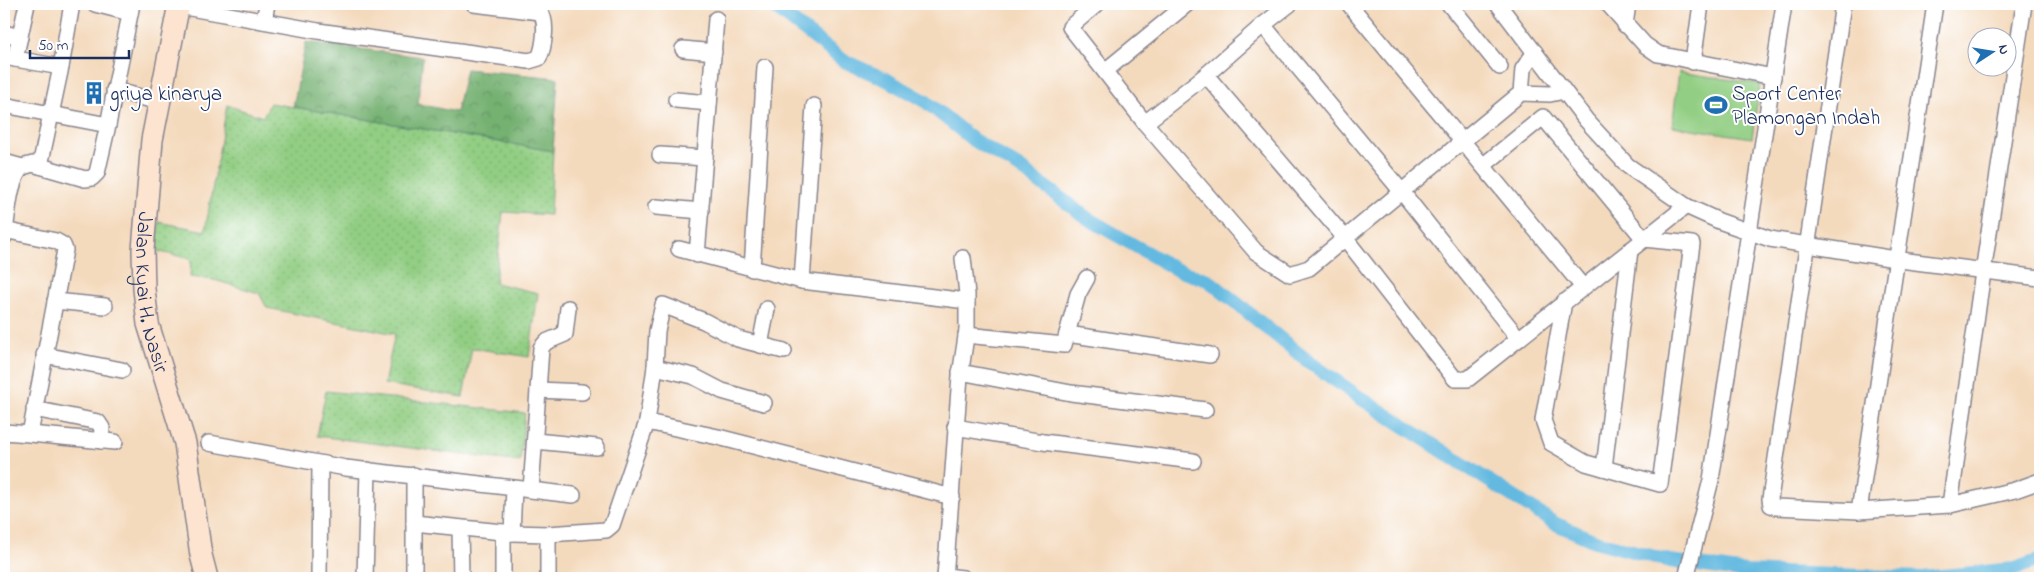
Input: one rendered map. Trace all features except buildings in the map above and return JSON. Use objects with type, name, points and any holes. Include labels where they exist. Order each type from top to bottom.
[{"type":"main road","name":"Jalan Kyai H. Nasir","points":[[179,5],[148,99],[152,140],[143,250],[144,289],[148,324],[185,443],[201,555],[207,578]]},
{"type":"street","points":[[26,4],[20,37],[9,58],[61,67]]},
{"type":"street","points":[[40,166],[72,4]]},
{"type":"street","points":[[30,434],[65,250],[63,245],[56,241],[4,233],[16,176],[22,167],[28,164],[40,166],[84,179],[95,176],[99,169],[131,8],[95,4]]},
{"type":"street","points":[[264,21],[267,4]]},
{"type":"street","points":[[179,5],[396,42],[520,60],[534,61],[539,58],[545,23],[544,17],[540,12],[474,4]]},
{"type":"street","points":[[1097,4],[1070,27],[1145,123],[1256,252],[1290,274],[1309,268],[1521,93],[1550,94],[1564,91]]},
{"type":"street","points":[[1105,71],[1187,4]]},
{"type":"street","points":[[1145,123],[1290,4]]},
{"type":"street","points":[[1349,4],[1464,141],[1583,288]]},
{"type":"street","points":[[1448,4],[1500,67]]},
{"type":"street","points":[[1498,4],[1586,120],[1628,166],[1686,206],[1750,233],[1770,239],[1983,272],[2040,278]]},
{"type":"street","points":[[1608,4],[1625,25],[1652,51],[1693,62],[1773,77]]},
{"type":"street","points":[[1625,25],[1628,4]]},
{"type":"street","points":[[1693,62],[1701,4]]},
{"type":"street","points":[[1686,578],[1711,480],[1784,4]]},
{"type":"street","points":[[1843,4],[1770,502],[1776,507],[1859,511],[1950,505],[2015,490],[2040,481]]},
{"type":"street","points":[[1859,511],[1935,4]]},
{"type":"street","points":[[1950,505],[2024,4]]},
{"type":"street","points":[[697,255],[716,19]]},
{"type":"street","points":[[1263,26],[1402,192],[1518,339]]},
{"type":"street","points":[[4,33],[20,37]]},
{"type":"street","points":[[683,49],[714,52]]},
{"type":"street","points":[[1521,93],[1523,68],[1535,52]]},
{"type":"street","points":[[752,269],[765,67]]},
{"type":"street","points":[[1206,74],[1345,238],[1455,379],[1468,379],[1686,206]]},
{"type":"street","points":[[114,90],[148,99]]},
{"type":"street","points":[[676,100],[709,103]]},
{"type":"street","points":[[4,105],[108,125]]},
{"type":"street","points":[[802,282],[814,106]]},
{"type":"street","points":[[1484,166],[1543,117],[1644,239],[1692,244],[1660,484],[1586,463],[1551,443],[1543,420],[1564,302]]},
{"type":"street","points":[[660,155],[705,158]]},
{"type":"street","points":[[4,162],[22,167]]},
{"type":"street","points":[[656,207],[700,211]]},
{"type":"street","points":[[680,249],[802,282],[967,301]]},
{"type":"street","points":[[1604,468],[1630,250]]},
{"type":"street","points":[[963,258],[967,301],[966,335],[960,372],[955,427],[952,497],[945,577],[963,578]]},
{"type":"street","points":[[966,335],[1064,345],[1078,294],[1086,278]]},
{"type":"street","points":[[55,301],[105,306]]},
{"type":"street","points":[[414,523],[548,534],[600,532],[608,529],[612,525],[647,422],[655,367],[657,331],[663,305],[704,321],[738,339],[784,351]]},
{"type":"street","points":[[531,490],[542,345],[565,334],[568,308]]},
{"type":"street","points":[[760,345],[767,309]]},
{"type":"street","points":[[1068,334],[1210,355]]},
{"type":"street","points":[[44,355],[122,370]]},
{"type":"street","points":[[655,367],[693,376],[722,391],[764,403]]},
{"type":"street","points":[[960,372],[1070,393],[1205,410]]},
{"type":"street","points":[[538,390],[582,392]]},
{"type":"street","points":[[4,432],[108,441],[98,422],[34,410]]},
{"type":"street","points":[[647,422],[718,437],[952,497]]},
{"type":"street","points":[[955,427],[1043,442],[1193,461]]},
{"type":"street","points":[[535,441],[597,447]]},
{"type":"street","points":[[209,443],[320,464],[573,495]]},
{"type":"street","points":[[319,578],[320,464]]},
{"type":"street","points":[[365,578],[368,470]]},
{"type":"street","points":[[414,475],[414,578]]},
{"type":"street","points":[[503,578],[514,489]]},
{"type":"street","points":[[460,528],[461,578]]},
{"type":"street","points":[[548,534],[548,578]]},
{"type":"green space","points":[[306,42],[423,57],[418,104],[456,112],[466,69],[558,78],[553,151],[293,107]]},
{"type":"green space","name":"Sport Center Plamongan Indah","points":[[1679,72],[1760,84],[1752,138],[1672,126]]},
{"type":"green space","points":[[270,103],[553,151],[550,215],[503,212],[495,283],[538,293],[529,357],[472,348],[463,397],[384,384],[395,334],[267,308],[259,293],[214,280],[190,277],[191,259],[156,251],[159,222],[205,231],[227,105],[263,117]]},
{"type":"green space","points":[[326,391],[525,413],[520,462],[317,436]]},
{"type":"waterway","points":[[774,4],[778,10],[844,61],[887,80],[925,101],[972,139],[1020,168],[1087,218],[1177,270],[1208,280],[1309,362],[1359,397],[1554,523],[1595,541],[1670,561],[1746,572],[1922,578],[2014,569],[2040,560]]},
{"type":"place","name":"griya kinarya","points":[[94,93]]},
{"type":"place","name":"Sport Center Plamongan Indah","points":[[1716,105]]}]
